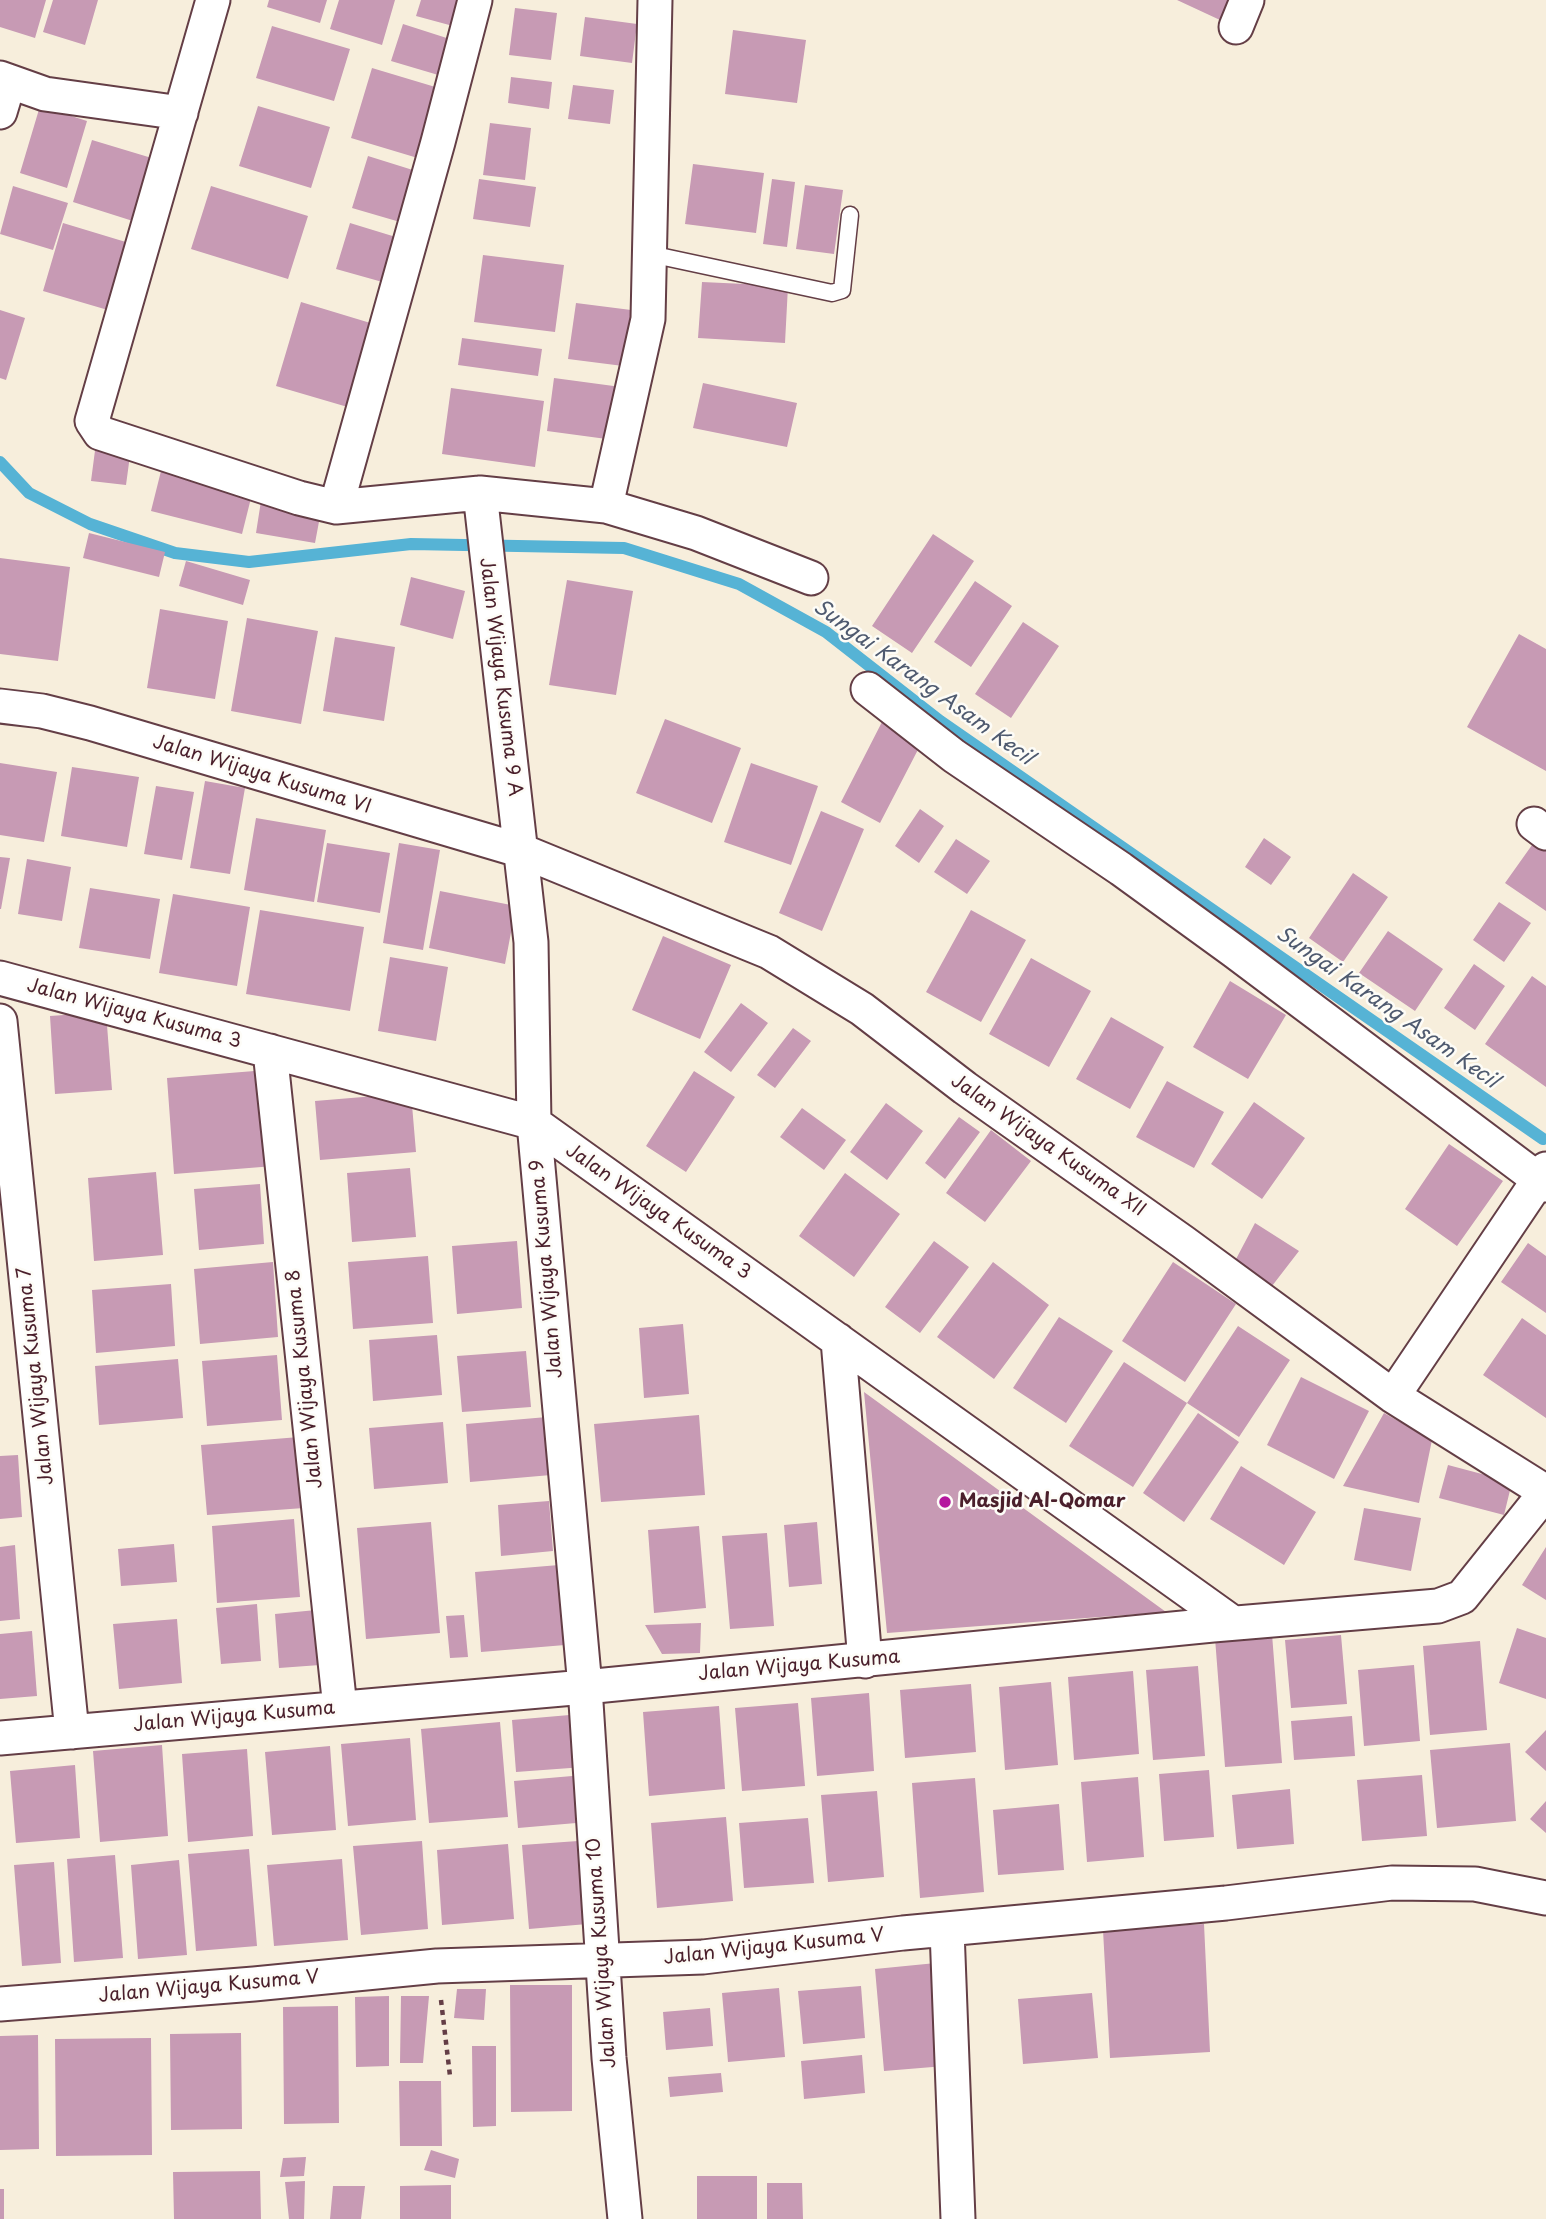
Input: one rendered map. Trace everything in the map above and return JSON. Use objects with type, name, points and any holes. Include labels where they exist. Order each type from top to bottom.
[{"type":"street","points":[[213,0],[92,421],[94,428],[100,433],[285,494],[336,507],[480,504],[606,506],[696,533],[811,578]]},
{"type":"street","points":[[336,507],[475,0]]},
{"type":"street","points":[[606,506],[648,319],[656,0]]},
{"type":"street","points":[[3,91],[45,94],[181,113]]},
{"type":"street","name":"Jalan Wijaya Kusuma 9 A","points":[[480,504],[485,559],[495,605],[523,851]]},
{"type":"street","points":[[868,689],[926,735],[1222,943],[1544,1178],[1393,1396]]},
{"type":"street","name":"Jalan Wijaya Kusuma VI","points":[[0,706],[42,711],[90,723],[523,851]]},
{"type":"street","name":"Jalan Wijaya Kusuma 9","points":[[523,851],[531,942],[534,1123],[584,1687]]},
{"type":"street","name":"Jalan Wijaya Kusuma XII","points":[[523,851],[769,952],[862,1009],[965,1088],[1183,1242],[1393,1396],[1546,1492]]},
{"type":"street","name":"Jalan Wijaya Kusuma 3","points":[[0,978],[534,1123],[1233,1623]]},
{"type":"street","name":"Jalan Wijaya Kusuma 7","points":[[0,1021],[72,1732]]},
{"type":"street","name":"Jalan Wijaya Kusuma 8","points":[[270,1051],[340,1708]]},
{"type":"street","points":[[838,1340],[865,1661]]},
{"type":"street","name":"Jalan Wijaya Kusuma","points":[[0,1738],[865,1661],[1453,1603],[1462,1597],[1546,1492]]},
{"type":"street","name":"Jalan Wijaya Kusuma 10","points":[[584,1687],[603,1961],[625,2219]]},
{"type":"street","name":"Jalan Wijaya Kusuma V","points":[[0,2004],[254,1984],[437,1965],[703,1957],[1226,1903],[1392,1882],[1475,1884],[1546,1898]]},
{"type":"street","points":[[947,1930],[958,2219]]},
{"type":"lane","points":[[650,254],[832,293],[842,290],[850,215]]},
{"type":"path","points":[[437,1965],[450,2076]]},
{"type":"building","points":[[0,0],[46,0],[35,38],[0,27]]},
{"type":"building","points":[[53,0],[98,0],[85,45],[43,32]]},
{"type":"building","points":[[269,0],[327,0],[320,23],[267,7]]},
{"type":"building","points":[[339,0],[395,0],[382,45],[330,29]]},
{"type":"building","points":[[421,0],[458,0],[453,26],[416,16]]},
{"type":"building","points":[[1177,0],[1230,0],[1220,20]]},
{"type":"building","points":[[515,8],[557,13],[551,60],[509,55]]},
{"type":"building","points":[[585,17],[637,24],[632,63],[580,56]]},
{"type":"building","points":[[403,24],[456,41],[445,77],[391,61]]},
{"type":"building","points":[[272,26],[350,49],[334,101],[256,78]]},
{"type":"building","points":[[733,30],[806,40],[797,103],[725,94]]},
{"type":"building","points":[[372,68],[442,89],[421,159],[351,138]]},
{"type":"building","points":[[511,77],[552,82],[549,109],[508,103]]},
{"type":"building","points":[[573,85],[614,90],[610,124],[568,119]]},
{"type":"building","points":[[40,106],[87,121],[67,188],[20,173]]},
{"type":"building","points":[[258,106],[330,127],[311,188],[239,166]]},
{"type":"building","points":[[490,123],[531,128],[525,180],[483,175]]},
{"type":"building","points":[[92,140],[155,159],[136,222],[73,202]]},
{"type":"building","points":[[368,156],[416,171],[400,222],[352,208]]},
{"type":"building","points":[[693,164],[764,173],[756,233],[685,224]]},
{"type":"building","points":[[479,179],[536,187],[530,227],[473,219]]},
{"type":"building","points":[[772,179],[795,182],[787,247],[763,244]]},
{"type":"building","points":[[805,185],[843,190],[834,254],[796,249]]},
{"type":"building","points":[[13,186],[68,203],[53,250],[0,234]]},
{"type":"building","points":[[211,186],[308,216],[288,279],[191,249]]},
{"type":"building","points":[[63,223],[139,246],[118,313],[43,291]]},
{"type":"building","points":[[350,223],[399,238],[386,283],[336,269]]},
{"type":"building","points":[[483,255],[564,265],[555,332],[474,322]]},
{"type":"building","points":[[702,282],[788,286],[785,343],[698,338]]},
{"type":"building","points":[[301,302],[377,325],[351,408],[276,386]]},
{"type":"building","points":[[576,303],[639,311],[631,367],[568,359]]},
{"type":"building","points":[[0,310],[25,318],[6,380],[0,378]]},
{"type":"building","points":[[462,338],[542,349],[538,376],[458,365]]},
{"type":"building","points":[[554,378],[621,387],[614,440],[547,431]]},
{"type":"building","points":[[703,383],[797,403],[787,447],[693,428]]},
{"type":"building","points":[[451,388],[544,401],[535,467],[442,454]]},
{"type":"building","points":[[96,443],[131,448],[126,485],[91,481]]},
{"type":"building","points":[[162,467],[253,490],[242,534],[151,511]]},
{"type":"building","points":[[261,501],[321,511],[315,543],[256,533]]},
{"type":"building","points":[[89,533],[165,552],[159,577],[83,558]]},
{"type":"building","points":[[933,534],[974,561],[912,653],[872,626]]},
{"type":"building","points":[[0,558],[70,567],[58,661],[0,654]]},
{"type":"building","points":[[186,561],[250,580],[243,605],[179,586]]},
{"type":"building","points":[[411,577],[465,591],[453,639],[400,625]]},
{"type":"building","points":[[567,580],[633,591],[616,695],[549,685]]},
{"type":"building","points":[[975,581],[1012,606],[971,667],[934,642]]},
{"type":"building","points":[[160,609],[228,621],[215,699],[147,688]]},
{"type":"building","points":[[247,618],[318,631],[301,724],[231,711]]},
{"type":"building","points":[[1023,622],[1059,646],[1011,718],[975,694]]},
{"type":"building","points":[[1519,634],[1546,649],[1546,771],[1467,727]]},
{"type":"building","points":[[335,637],[395,647],[384,721],[323,711]]},
{"type":"building","points":[[665,719],[741,748],[712,823],[636,793]]},
{"type":"building","points":[[883,720],[923,740],[880,823],[841,802]]},
{"type":"building","points":[[0,763],[57,772],[44,842],[0,835]]},
{"type":"building","points":[[751,763],[818,786],[791,865],[724,842]]},
{"type":"building","points":[[72,767],[139,777],[127,847],[61,836]]},
{"type":"building","points":[[205,781],[245,788],[230,874],[190,868]]},
{"type":"building","points":[[156,786],[194,792],[182,860],[144,854]]},
{"type":"building","points":[[920,809],[944,826],[919,863],[895,846]]},
{"type":"building","points":[[821,811],[864,829],[822,931],[779,913]]},
{"type":"building","points":[[256,818],[326,830],[314,902],[244,890]]},
{"type":"building","points":[[1264,838],[1291,857],[1271,885],[1245,867]]},
{"type":"building","points":[[1537,838],[1546,844],[1546,911],[1505,883]]},
{"type":"building","points":[[956,839],[990,861],[967,894],[934,872]]},
{"type":"building","points":[[327,843],[390,853],[380,913],[317,902]]},
{"type":"building","points":[[399,843],[440,850],[423,950],[383,943]]},
{"type":"building","points":[[0,857],[10,858],[1,909],[0,909]]},
{"type":"building","points":[[27,859],[71,867],[62,921],[18,914]]},
{"type":"building","points":[[1353,873],[1388,897],[1343,962],[1309,938]]},
{"type":"building","points":[[90,888],[160,899],[150,959],[79,948]]},
{"type":"building","points":[[440,891],[516,906],[505,964],[429,948]]},
{"type":"building","points":[[173,894],[250,907],[237,986],[159,973]]},
{"type":"building","points":[[1499,902],[1531,923],[1504,962],[1473,940]]},
{"type":"building","points":[[260,910],[364,927],[350,1011],[246,994]]},
{"type":"building","points":[[971,910],[1026,940],[981,1022],[926,992]]},
{"type":"building","points":[[1388,931],[1443,969],[1415,1011],[1359,973]]},
{"type":"building","points":[[663,936],[731,965],[700,1039],[632,1010]]},
{"type":"building","points":[[390,957],[448,967],[436,1041],[378,1031]]},
{"type":"building","points":[[1031,958],[1091,991],[1049,1067],[989,1034]]},
{"type":"building","points":[[1474,964],[1505,986],[1475,1030],[1444,1008]]},
{"type":"building","points":[[1532,976],[1546,986],[1546,1087],[1485,1044]]},
{"type":"building","points":[[1230,981],[1286,1015],[1248,1079],[1193,1047]]},
{"type":"building","points":[[741,1003],[768,1023],[731,1072],[704,1052]]},
{"type":"building","points":[[106,1012],[112,1090],[55,1094],[50,1016]]},
{"type":"building","points":[[1111,1017],[1164,1047],[1130,1109],[1076,1079]]},
{"type":"building","points":[[793,1028],[811,1041],[775,1088],[757,1075]]},
{"type":"building","points":[[267,1070],[274,1166],[174,1174],[167,1078]]},
{"type":"building","points":[[694,1071],[735,1097],[686,1172],[646,1146]]},
{"type":"building","points":[[1167,1081],[1224,1112],[1194,1168],[1136,1137]]},
{"type":"building","points":[[411,1093],[416,1152],[320,1160],[315,1101]]},
{"type":"building","points":[[1254,1102],[1305,1138],[1262,1199],[1211,1164]]},
{"type":"building","points":[[886,1103],[923,1131],[887,1180],[850,1152]]},
{"type":"building","points":[[802,1108],[846,1140],[824,1170],[780,1137]]},
{"type":"building","points":[[959,1117],[980,1132],[945,1179],[925,1163]]},
{"type":"building","points":[[991,1130],[1031,1161],[985,1222],[946,1193]]},
{"type":"building","points":[[1449,1144],[1503,1181],[1457,1246],[1405,1209]]},
{"type":"building","points":[[410,1168],[416,1237],[352,1242],[347,1173]]},
{"type":"building","points":[[156,1172],[163,1255],[94,1261],[88,1178]]},
{"type":"building","points":[[845,1173],[900,1214],[854,1277],[799,1236]]},
{"type":"building","points":[[260,1184],[264,1244],[199,1250],[194,1189]]},
{"type":"building","points":[[1255,1223],[1299,1251],[1272,1286],[1235,1261]]},
{"type":"building","points":[[517,1241],[522,1308],[457,1314],[452,1246]]},
{"type":"building","points":[[934,1241],[969,1267],[920,1333],[885,1307]]},
{"type":"building","points":[[1528,1243],[1546,1256],[1546,1313],[1501,1282]]},
{"type":"building","points":[[428,1256],[433,1323],[353,1329],[348,1262]]},
{"type":"building","points":[[273,1262],[278,1337],[200,1344],[194,1269]]},
{"type":"building","points":[[993,1262],[1049,1305],[994,1379],[937,1337]]},
{"type":"building","points":[[1173,1262],[1236,1304],[1185,1382],[1122,1341]]},
{"type":"building","points":[[171,1284],[175,1346],[96,1353],[92,1290]]},
{"type":"building","points":[[1059,1317],[1113,1351],[1066,1423],[1013,1388]]},
{"type":"building","points":[[1522,1318],[1546,1335],[1546,1418],[1483,1375]]},
{"type":"building","points":[[683,1324],[689,1394],[644,1398],[639,1328]]},
{"type":"building","points":[[1238,1326],[1290,1360],[1239,1437],[1187,1403]]},
{"type":"building","points":[[437,1335],[442,1395],[373,1401],[369,1340]]},
{"type":"building","points":[[526,1351],[531,1407],[462,1412],[457,1356]]},
{"type":"building","points":[[277,1355],[282,1420],[207,1426],[202,1361]]},
{"type":"building","points":[[178,1359],[183,1418],[99,1425],[95,1366]]},
{"type":"building","points":[[1124,1362],[1187,1403],[1133,1487],[1069,1446]]},
{"type":"building","points":[[1301,1377],[1369,1411],[1334,1479],[1267,1445]]},
{"type":"building","name":"Masjid Al-Qomar","points":[[864,1392],[1166,1612],[887,1633]]},
{"type":"building","points":[[1198,1413],[1239,1442],[1184,1522],[1143,1493]]},
{"type":"building","points":[[1384,1413],[1432,1440],[1419,1503],[1343,1486]]},
{"type":"building","points":[[699,1415],[705,1495],[601,1502],[594,1424]]},
{"type":"building","points":[[547,1417],[551,1475],[470,1482],[466,1424]]},
{"type":"building","points":[[443,1422],[448,1483],[374,1489],[369,1428]]},
{"type":"building","points":[[299,1437],[304,1508],[207,1515],[201,1445]]},
{"type":"building","points":[[18,1455],[22,1517],[0,1519],[0,1456]]},
{"type":"building","points":[[1448,1465],[1512,1482],[1504,1515],[1439,1498]]},
{"type":"building","points":[[1241,1466],[1316,1512],[1284,1565],[1210,1519]]},
{"type":"building","points":[[549,1501],[553,1551],[501,1556],[498,1505]]},
{"type":"building","points":[[1364,1508],[1421,1518],[1411,1571],[1354,1560]]},
{"type":"building","points":[[294,1519],[300,1597],[217,1603],[212,1526]]},
{"type":"building","points":[[431,1522],[440,1633],[366,1639],[357,1528]]},
{"type":"building","points":[[817,1522],[822,1584],[789,1587],[784,1525]]},
{"type":"building","points":[[699,1526],[706,1608],[654,1613],[648,1530]]},
{"type":"building","points":[[767,1533],[774,1626],[730,1629],[722,1536]]},
{"type":"building","points":[[174,1544],[177,1582],[121,1586],[118,1549]]},
{"type":"building","points":[[15,1545],[20,1619],[0,1621],[0,1547]]},
{"type":"building","points":[[1546,1547],[1546,1600],[1522,1585]]},
{"type":"building","points":[[559,1565],[565,1645],[481,1652],[475,1572]]},
{"type":"building","points":[[257,1604],[261,1661],[221,1664],[216,1608]]},
{"type":"building","points":[[316,1610],[320,1665],[279,1668],[275,1614]]},
{"type":"building","points":[[464,1615],[468,1657],[450,1658],[446,1616]]},
{"type":"building","points":[[177,1619],[182,1683],[119,1689],[113,1624]]},
{"type":"building","points":[[701,1623],[700,1653],[662,1654],[645,1625]]},
{"type":"building","points":[[1517,1628],[1546,1638],[1546,1699],[1499,1683]]},
{"type":"building","points":[[32,1631],[37,1696],[0,1699],[0,1634]]},
{"type":"building","points":[[1272,1634],[1282,1763],[1225,1767],[1215,1638]]},
{"type":"building","points":[[1341,1635],[1347,1704],[1291,1708],[1285,1640]]},
{"type":"building","points":[[1480,1641],[1487,1730],[1430,1735],[1423,1646]]},
{"type":"building","points":[[1414,1665],[1420,1741],[1364,1746],[1358,1670]]},
{"type":"building","points":[[1198,1666],[1205,1756],[1153,1760],[1146,1670]]},
{"type":"building","points":[[1133,1671],[1139,1754],[1074,1760],[1068,1677]]},
{"type":"building","points":[[1051,1682],[1058,1765],[1005,1770],[999,1687]]},
{"type":"building","points":[[971,1684],[976,1752],[905,1758],[900,1690]]},
{"type":"building","points":[[869,1693],[874,1771],[817,1776],[811,1698]]},
{"type":"building","points":[[798,1703],[805,1786],[742,1791],[735,1708]]},
{"type":"building","points":[[719,1706],[725,1789],[649,1796],[643,1712]]},
{"type":"building","points":[[581,1714],[584,1767],[516,1772],[512,1720]]},
{"type":"building","points":[[1352,1716],[1355,1756],[1294,1760],[1291,1721]]},
{"type":"building","points":[[500,1722],[508,1817],[429,1823],[421,1729]]},
{"type":"building","points":[[1546,1730],[1546,1771],[1525,1752]]},
{"type":"building","points":[[410,1738],[416,1820],[348,1826],[341,1744]]},
{"type":"building","points":[[1510,1743],[1516,1821],[1437,1828],[1430,1750]]},
{"type":"building","points":[[162,1745],[168,1836],[100,1842],[93,1751]]},
{"type":"building","points":[[330,1746],[336,1830],[272,1835],[265,1752]]},
{"type":"building","points":[[247,1749],[253,1836],[188,1842],[182,1754]]},
{"type":"building","points":[[75,1765],[80,1838],[16,1843],[10,1771]]},
{"type":"building","points":[[1209,1770],[1214,1837],[1164,1841],[1159,1774]]},
{"type":"building","points":[[584,1775],[588,1822],[518,1828],[514,1781]]},
{"type":"building","points":[[1422,1775],[1427,1836],[1362,1841],[1357,1780]]},
{"type":"building","points":[[1138,1777],[1144,1857],[1087,1862],[1081,1782]]},
{"type":"building","points":[[975,1778],[984,1892],[920,1898],[912,1783]]},
{"type":"building","points":[[1290,1789],[1294,1844],[1237,1849],[1232,1795]]},
{"type":"building","points":[[877,1791],[884,1877],[828,1882],[821,1795]]},
{"type":"building","points":[[1546,1801],[1546,1833],[1530,1819]]},
{"type":"building","points":[[1059,1804],[1064,1870],[998,1875],[993,1810]]},
{"type":"building","points":[[726,1817],[733,1901],[657,1908],[651,1823]]},
{"type":"building","points":[[808,1818],[814,1883],[744,1888],[739,1823]]},
{"type":"building","points":[[592,1840],[599,1923],[529,1929],[522,1845]]},
{"type":"building","points":[[422,1841],[428,1929],[361,1935],[353,1846]]},
{"type":"building","points":[[508,1844],[514,1919],[442,1925],[437,1850]]},
{"type":"building","points":[[249,1849],[257,1946],[196,1951],[188,1854]]},
{"type":"building","points":[[115,1855],[123,1958],[74,1962],[67,1859]]},
{"type":"building","points":[[342,1859],[348,1940],[274,1946],[267,1865]]},
{"type":"building","points":[[179,1860],[187,1955],[138,1959],[131,1865]]},
{"type":"building","points":[[54,1862],[61,1963],[22,1966],[14,1865]]},
{"type":"building","points":[[1204,1924],[1210,2052],[1110,2058],[1103,1930]]},
{"type":"building","points":[[936,1963],[945,2066],[884,2071],[875,1969]]},
{"type":"building","points":[[510,1985],[572,1985],[572,2111],[511,2112]]},
{"type":"building","points":[[861,1986],[865,2038],[803,2044],[798,1991]]},
{"type":"building","points":[[779,1988],[785,2057],[728,2062],[722,1993]]},
{"type":"building","points":[[457,1989],[486,1989],[484,2020],[454,2018]]},
{"type":"building","points":[[1092,1993],[1098,2058],[1023,2064],[1018,1999]]},
{"type":"building","points":[[389,1996],[389,2066],[356,2067],[355,1997]]},
{"type":"building","points":[[401,1996],[429,1996],[423,2063],[400,2063]]},
{"type":"building","points":[[338,2006],[339,2123],[284,2124],[283,2007]]},
{"type":"building","points":[[710,2008],[713,2046],[666,2050],[663,2012]]},
{"type":"building","points":[[241,2033],[242,2129],[171,2130],[170,2034]]},
{"type":"building","points":[[38,2035],[39,2149],[0,2150],[0,2036]]},
{"type":"building","points":[[151,2038],[152,2155],[56,2156],[55,2039]]},
{"type":"building","points":[[472,2046],[496,2046],[496,2126],[473,2127]]},
{"type":"building","points":[[862,2055],[865,2093],[804,2099],[801,2061]]},
{"type":"building","points":[[721,2073],[723,2092],[670,2097],[668,2077]]},
{"type":"building","points":[[399,2081],[441,2081],[442,2146],[400,2146]]},
{"type":"building","points":[[431,2150],[459,2159],[455,2178],[424,2170]]},
{"type":"building","points":[[306,2157],[304,2176],[280,2177],[283,2158]]},
{"type":"building","points":[[260,2171],[261,2219],[174,2219],[173,2172]]},
{"type":"building","points":[[697,2176],[757,2176],[757,2219],[697,2219]]},
{"type":"building","points":[[305,2181],[304,2219],[289,2219],[285,2182]]},
{"type":"building","points":[[767,2183],[802,2183],[803,2219],[767,2219]]},
{"type":"building","points":[[451,2185],[451,2219],[400,2219],[400,2186]]},
{"type":"building","points":[[333,2186],[365,2186],[361,2219],[330,2219]]},
{"type":"building","points":[[0,2189],[4,2189],[4,2219],[0,2219]]},
{"type":"waterway","name":"Sungai Karang Asam Kecil","points":[[0,462],[29,493],[90,524],[175,553],[249,562],[411,544],[624,548],[739,584],[826,632],[940,721],[1543,1139]]},
{"type":"place","name":"Masjid Al-Qomar","points":[[945,1502]]}]
